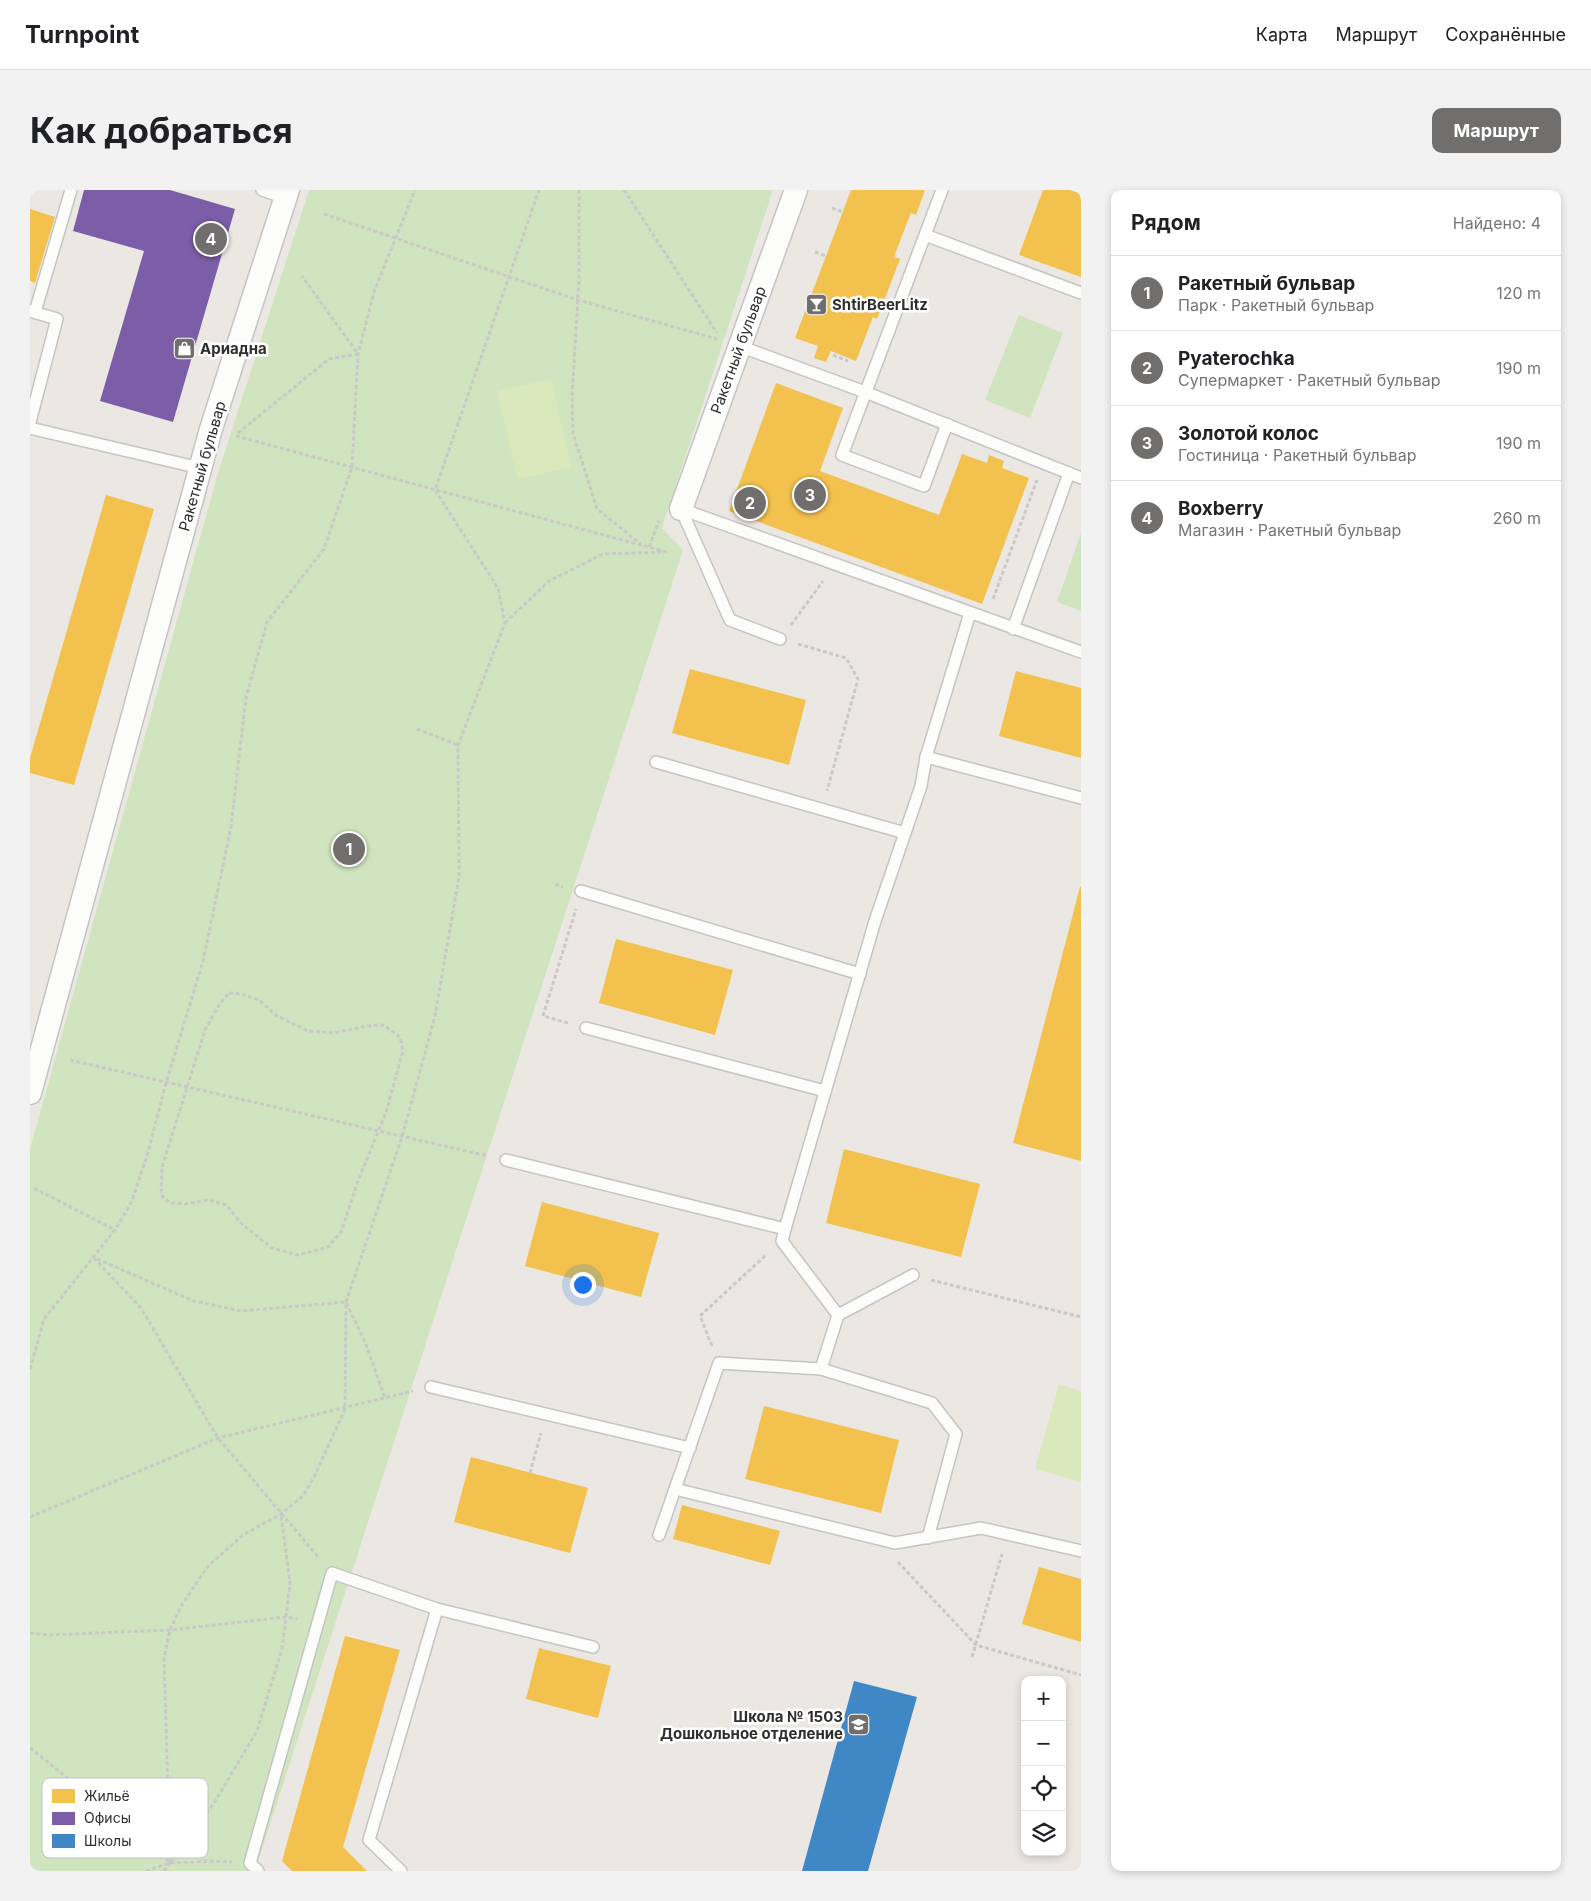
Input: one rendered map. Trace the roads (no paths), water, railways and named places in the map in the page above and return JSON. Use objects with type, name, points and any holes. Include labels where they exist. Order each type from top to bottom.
[{"type":"street","name":"Ракетный бульвар","points":[[671,511],[739,346],[796,190]]},
{"type":"street","name":"Ракетный бульвар","points":[[30,1092],[36,1052],[200,468],[287,194]]},
{"type":"lane","points":[[30,422],[57,319],[33,312],[71,190]]},
{"type":"lane","points":[[262,190],[287,194]]},
{"type":"lane","points":[[942,190],[842,455],[924,486],[947,424]]},
{"type":"lane","points":[[925,234],[1081,293]]},
{"type":"lane","points":[[739,346],[865,392],[1081,478]]},
{"type":"lane","points":[[30,428],[200,468]]},
{"type":"lane","points":[[1013,629],[1068,473]]},
{"type":"lane","points":[[671,511],[835,565],[1081,652]]},
{"type":"lane","points":[[671,511],[730,620],[780,639]]},
{"type":"lane","points":[[838,1315],[782,1241],[875,921],[921,786],[926,757],[970,613]]},
{"type":"lane","points":[[926,757],[1081,798]]},
{"type":"lane","points":[[656,762],[905,833]]},
{"type":"lane","points":[[581,892],[860,974]]},
{"type":"lane","points":[[586,1028],[826,1091]]},
{"type":"lane","points":[[506,1160],[785,1228]]},
{"type":"lane","points":[[821,1369],[838,1315],[913,1275]]},
{"type":"lane","points":[[659,1535],[719,1363],[821,1369],[932,1403],[956,1434],[928,1538]]},
{"type":"lane","points":[[430,1387],[690,1448]]},
{"type":"lane","points":[[675,1488],[895,1543],[981,1528],[1081,1551]]},
{"type":"lane","points":[[254,1867],[332,1573],[437,1609],[593,1647]]},
{"type":"lane","points":[[401,1871],[369,1840],[437,1609]]},
{"type":"place","name":"Boxberry","points":[[211,239]]},
{"type":"place","name":"ShtirBeerLitz","points":[[816,304]]},
{"type":"place","name":"Ариадна","points":[[184,348]]},
{"type":"place","name":"Золотой колос","points":[[810,495]]},
{"type":"place","name":"Pyaterochka","points":[[750,503]]},
{"type":"place","name":"Ракетный бульвар","points":[[349,849]]},
{"type":"place","name":"Школа № 1503 Дошкольное отделение","points":[[859,1725]]}]
